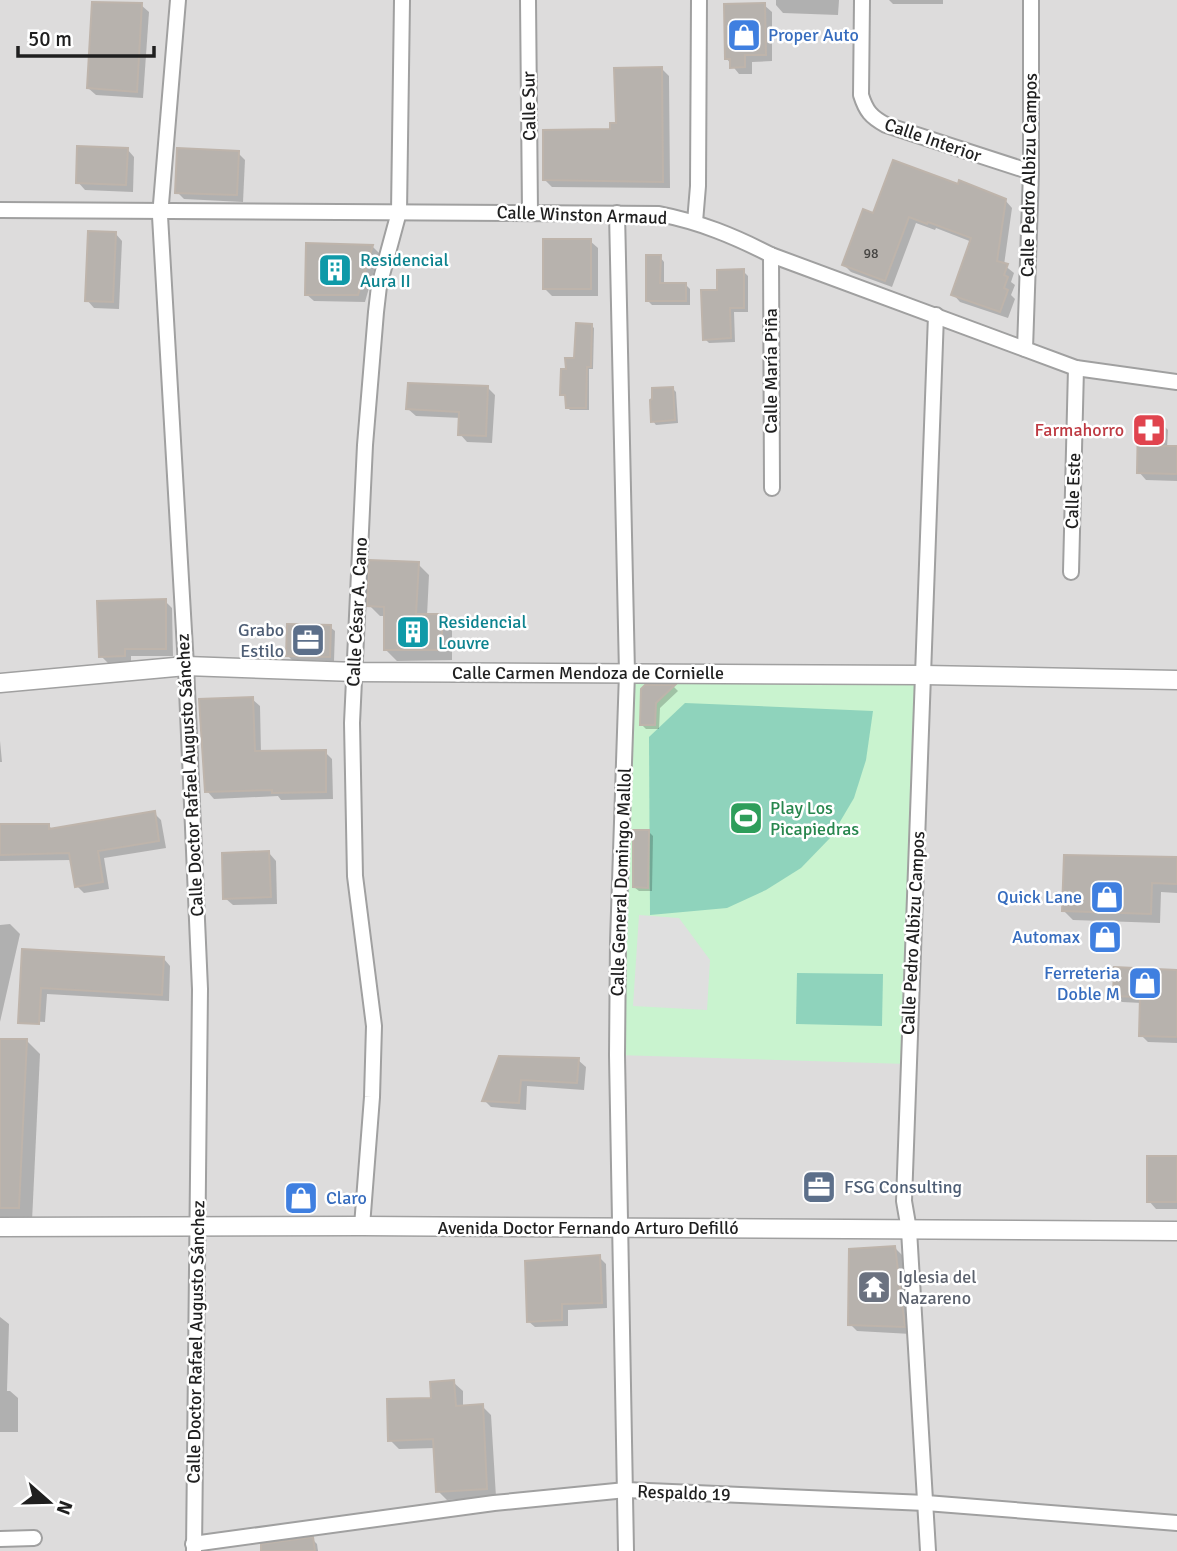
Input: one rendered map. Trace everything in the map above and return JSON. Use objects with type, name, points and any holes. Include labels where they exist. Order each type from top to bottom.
[{"type":"street","name":"Calle Doctor Rafael Augusto Sánchez","points":[[178,0],[161,211],[186,666],[200,989],[193,1547]]},
{"type":"street","name":"Calle César A. Cano","points":[[362,1226],[374,1026],[355,876],[352,723],[365,445],[376,312],[379,286],[399,212],[402,0]]},
{"type":"street","name":"Calle Sur","points":[[528,0],[530,212]]},
{"type":"street","points":[[695,222],[698,186],[699,0]]},
{"type":"street","name":"Calle Interior","points":[[862,0],[861,95],[865,109],[871,117],[886,125],[1031,172]]},
{"type":"street","name":"Calle Pedro Albizu Campos","points":[[1025,349],[1031,172],[1031,0]]},
{"type":"street","name":"Calle Winston Armaud","points":[[0,210],[659,214],[695,222],[733,235],[771,255],[1076,368],[1177,382]]},
{"type":"street","name":"Calle General Domingo Mallol","points":[[617,213],[628,673],[617,1055],[626,1551]]},
{"type":"street","name":"Calle María Piña","points":[[771,255],[772,488]]},
{"type":"street","name":"Calle Pedro Albizu Campos","points":[[928,1551],[909,1230],[904,1201],[936,314]]},
{"type":"street","name":"Calle Este","points":[[1071,572],[1076,368]]},
{"type":"street","name":"Calle Carmen Mendoza de Cornielle","points":[[0,683],[186,666],[356,672],[925,675],[1177,680]]},
{"type":"street","name":"Avenida Doctor Fernando Arturo Defilló","points":[[0,1227],[362,1226],[1177,1231]]},
{"type":"street","name":"Respaldo 19","points":[[193,1547],[494,1503],[626,1490],[926,1503],[1177,1523]]},
{"type":"street","points":[[0,1539],[34,1538]]},
{"type":"shaded area","points":[[0,0],[1177,0],[1177,1551],[0,1551]]},
{"type":"shaded area","points":[[639,915],[679,918],[710,960],[707,1010],[633,1006]]},
{"type":"green space","points":[[627,673],[924,675],[907,1064],[617,1055]]},
{"type":"green space","name":"Play Los Picapiedras","points":[[685,703],[873,711],[866,760],[854,798],[831,837],[801,868],[766,890],[727,908],[650,915],[649,737]]},
{"type":"green space","points":[[797,973],[883,974],[882,1026],[796,1024]]},
{"type":"building","points":[[92,2],[142,3],[137,92],[87,88]]},
{"type":"building","points":[[765,3],[766,55],[745,55],[745,67],[730,68],[730,59],[725,59],[724,4]]},
{"type":"building","points":[[662,67],[663,182],[543,180],[543,130],[610,129],[610,123],[616,123],[614,68]]},
{"type":"building","points":[[77,146],[128,148],[126,185],[76,183]]},
{"type":"building","points":[[177,148],[239,151],[237,195],[175,193]]},
{"type":"building","points":[[893,160],[958,184],[959,180],[1006,199],[997,261],[1008,264],[1004,275],[1008,277],[1004,288],[1008,290],[1000,312],[951,295],[971,238],[928,222],[927,224],[909,217],[885,281],[842,265],[863,209],[873,213]]},
{"type":"building","points":[[88,231],[116,232],[113,302],[85,301]]},
{"type":"building","points":[[543,239],[591,239],[591,289],[543,289]]},
{"type":"building","name":"Residencial Aura II","points":[[306,243],[373,245],[358,295],[305,295]]},
{"type":"building","points":[[646,255],[661,255],[660,283],[686,283],[686,301],[646,301]]},
{"type":"building","points":[[744,269],[744,308],[730,308],[731,338],[703,340],[701,290],[717,290],[717,270]]},
{"type":"building","points":[[576,323],[592,324],[591,367],[587,367],[586,408],[566,408],[565,395],[560,395],[561,369],[566,369],[565,358],[574,358]]},
{"type":"building","points":[[408,383],[488,386],[486,436],[458,435],[459,412],[406,409]]},
{"type":"building","points":[[673,387],[675,420],[651,422],[652,388]]},
{"type":"building","points":[[1138,420],[1161,421],[1160,446],[1177,446],[1177,474],[1137,473]]},
{"type":"building","points":[[369,560],[419,562],[416,614],[442,614],[442,650],[384,650],[384,607],[367,606]]},
{"type":"building","points":[[166,599],[166,649],[125,649],[125,656],[99,657],[97,601]]},
{"type":"building","name":"Grabo Estilo","points":[[287,624],[331,625],[330,657],[286,656]]},
{"type":"building","points":[[645,685],[675,685],[656,703],[655,725],[640,725],[641,689]]},
{"type":"building","points":[[253,697],[255,751],[326,750],[326,792],[205,792],[199,699]]},
{"type":"building","points":[[155,811],[159,841],[98,851],[103,882],[75,887],[69,853],[0,855],[0,824],[49,824],[49,829]]},
{"type":"building","points":[[633,830],[649,830],[648,888],[633,887]]},
{"type":"building","points":[[269,851],[271,897],[223,899],[222,853]]},
{"type":"building","name":"Quick Lane","points":[[1064,855],[1177,857],[1177,884],[1152,883],[1151,914],[1062,911]]},
{"type":"building","points":[[22,949],[164,957],[162,995],[41,988],[39,1024],[18,1023]]},
{"type":"building","points":[[1114,967],[1177,970],[1177,1037],[1139,1036],[1140,997],[1113,996]]},
{"type":"building","points":[[0,1039],[27,1039],[19,1208],[0,1208]]},
{"type":"building","points":[[499,1056],[579,1058],[577,1083],[521,1080],[519,1103],[482,1101]]},
{"type":"building","points":[[1147,1156],[1177,1156],[1177,1202],[1147,1202]]},
{"type":"building","name":"Iglesia del Nazareno","points":[[895,1246],[905,1327],[848,1325],[849,1249]]},
{"type":"building","points":[[600,1255],[602,1303],[562,1304],[562,1320],[527,1322],[525,1261]]},
{"type":"building","points":[[454,1380],[456,1406],[483,1404],[487,1489],[436,1492],[433,1439],[388,1441],[387,1399],[431,1398],[430,1382]]},
{"type":"building","points":[[313,1537],[315,1551],[261,1551],[261,1544]]},
{"type":"place","name":"Proper Auto","points":[[744,35]]},
{"type":"place","name":"Residencial Aura II","points":[[335,270]]},
{"type":"place","name":"Farmahorro","points":[[1149,430]]},
{"type":"place","name":"Residencial Louvre","points":[[413,632]]},
{"type":"place","name":"Grabo Estilo","points":[[308,640]]},
{"type":"place","name":"Play Los Picapiedras","points":[[746,818]]},
{"type":"place","name":"Quick Lane","points":[[1107,897]]},
{"type":"place","name":"Automax","points":[[1105,937]]},
{"type":"place","name":"Ferreteria Doble M","points":[[1145,983]]},
{"type":"place","name":"FSG Consulting","points":[[819,1187]]},
{"type":"place","name":"Claro","points":[[301,1198]]},
{"type":"place","name":"Iglesia del Nazareno","points":[[874,1287]]}]
